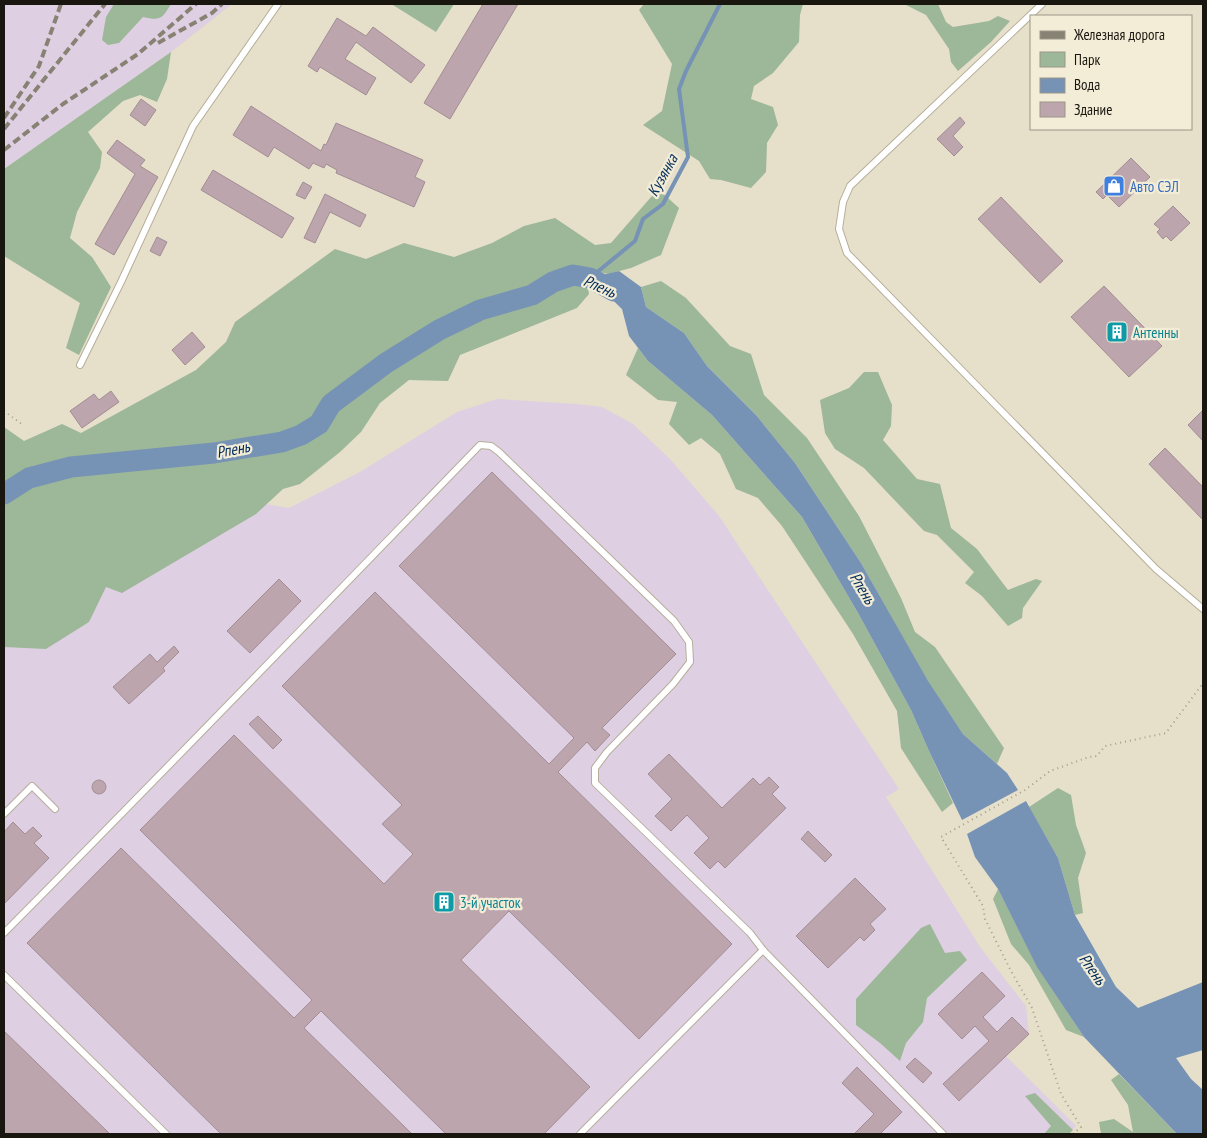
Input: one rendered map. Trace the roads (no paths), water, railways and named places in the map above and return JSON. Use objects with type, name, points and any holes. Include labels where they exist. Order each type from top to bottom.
[{"type":"lane","points":[[80,365],[121,282],[193,126],[278,4]]},
{"type":"lane","points":[[1030,15],[1042,4]]},
{"type":"lane","points":[[1030,15],[850,186],[843,202],[839,229],[847,253],[1156,569],[1203,609]]},
{"type":"lane","points":[[4,933],[166,770],[244,686],[480,445],[491,446],[500,452],[674,621],[689,642],[690,662],[673,684],[607,752],[595,768],[595,782],[750,933],[763,950],[906,1094],[943,1134]]},
{"type":"lane","points":[[4,814],[32,786],[55,809]]},
{"type":"lane","points":[[580,1134],[763,950]]},
{"type":"lane","points":[[4,975],[166,1134]]},
{"type":"water","points":[[619,271],[641,287],[646,307],[684,333],[707,366],[756,415],[795,463],[861,563],[928,681],[963,734],[1007,773],[1018,790],[962,820],[911,710],[858,613],[802,517],[712,415],[648,361],[629,336],[622,309],[590,278]]},
{"type":"water","points":[[1026,801],[1058,858],[1075,915],[1116,987],[1138,1008],[1203,982],[1203,1050],[1176,1058],[1191,1079],[1203,1090],[1203,1134],[1177,1134],[1084,1037],[1037,967],[998,889],[975,857],[967,834]]},
{"type":"waterway","name":"Кузянка","points":[[590,278],[635,241],[643,219],[663,204],[688,157],[679,89],[686,71],[720,4]]},
{"type":"waterway","name":"Рпень","points":[[4,494],[29,478],[71,467],[214,453],[282,442],[301,435],[319,424],[331,404],[386,363],[439,330],[480,310],[532,295],[553,282],[573,275],[590,278],[614,291]]},
{"type":"railway","points":[[4,118],[39,66],[61,4]]},
{"type":"railway","points":[[4,129],[105,4]]},
{"type":"railway","points":[[4,150],[63,104],[138,54],[196,4]]},
{"type":"railway","points":[[158,43],[212,13],[222,4]]},
{"type":"place","name":"Авто СЭЛ","points":[[1114,186]]},
{"type":"place","name":"Антенны","points":[[1117,332]]},
{"type":"place","name":"3-й участок","points":[[444,902]]}]
